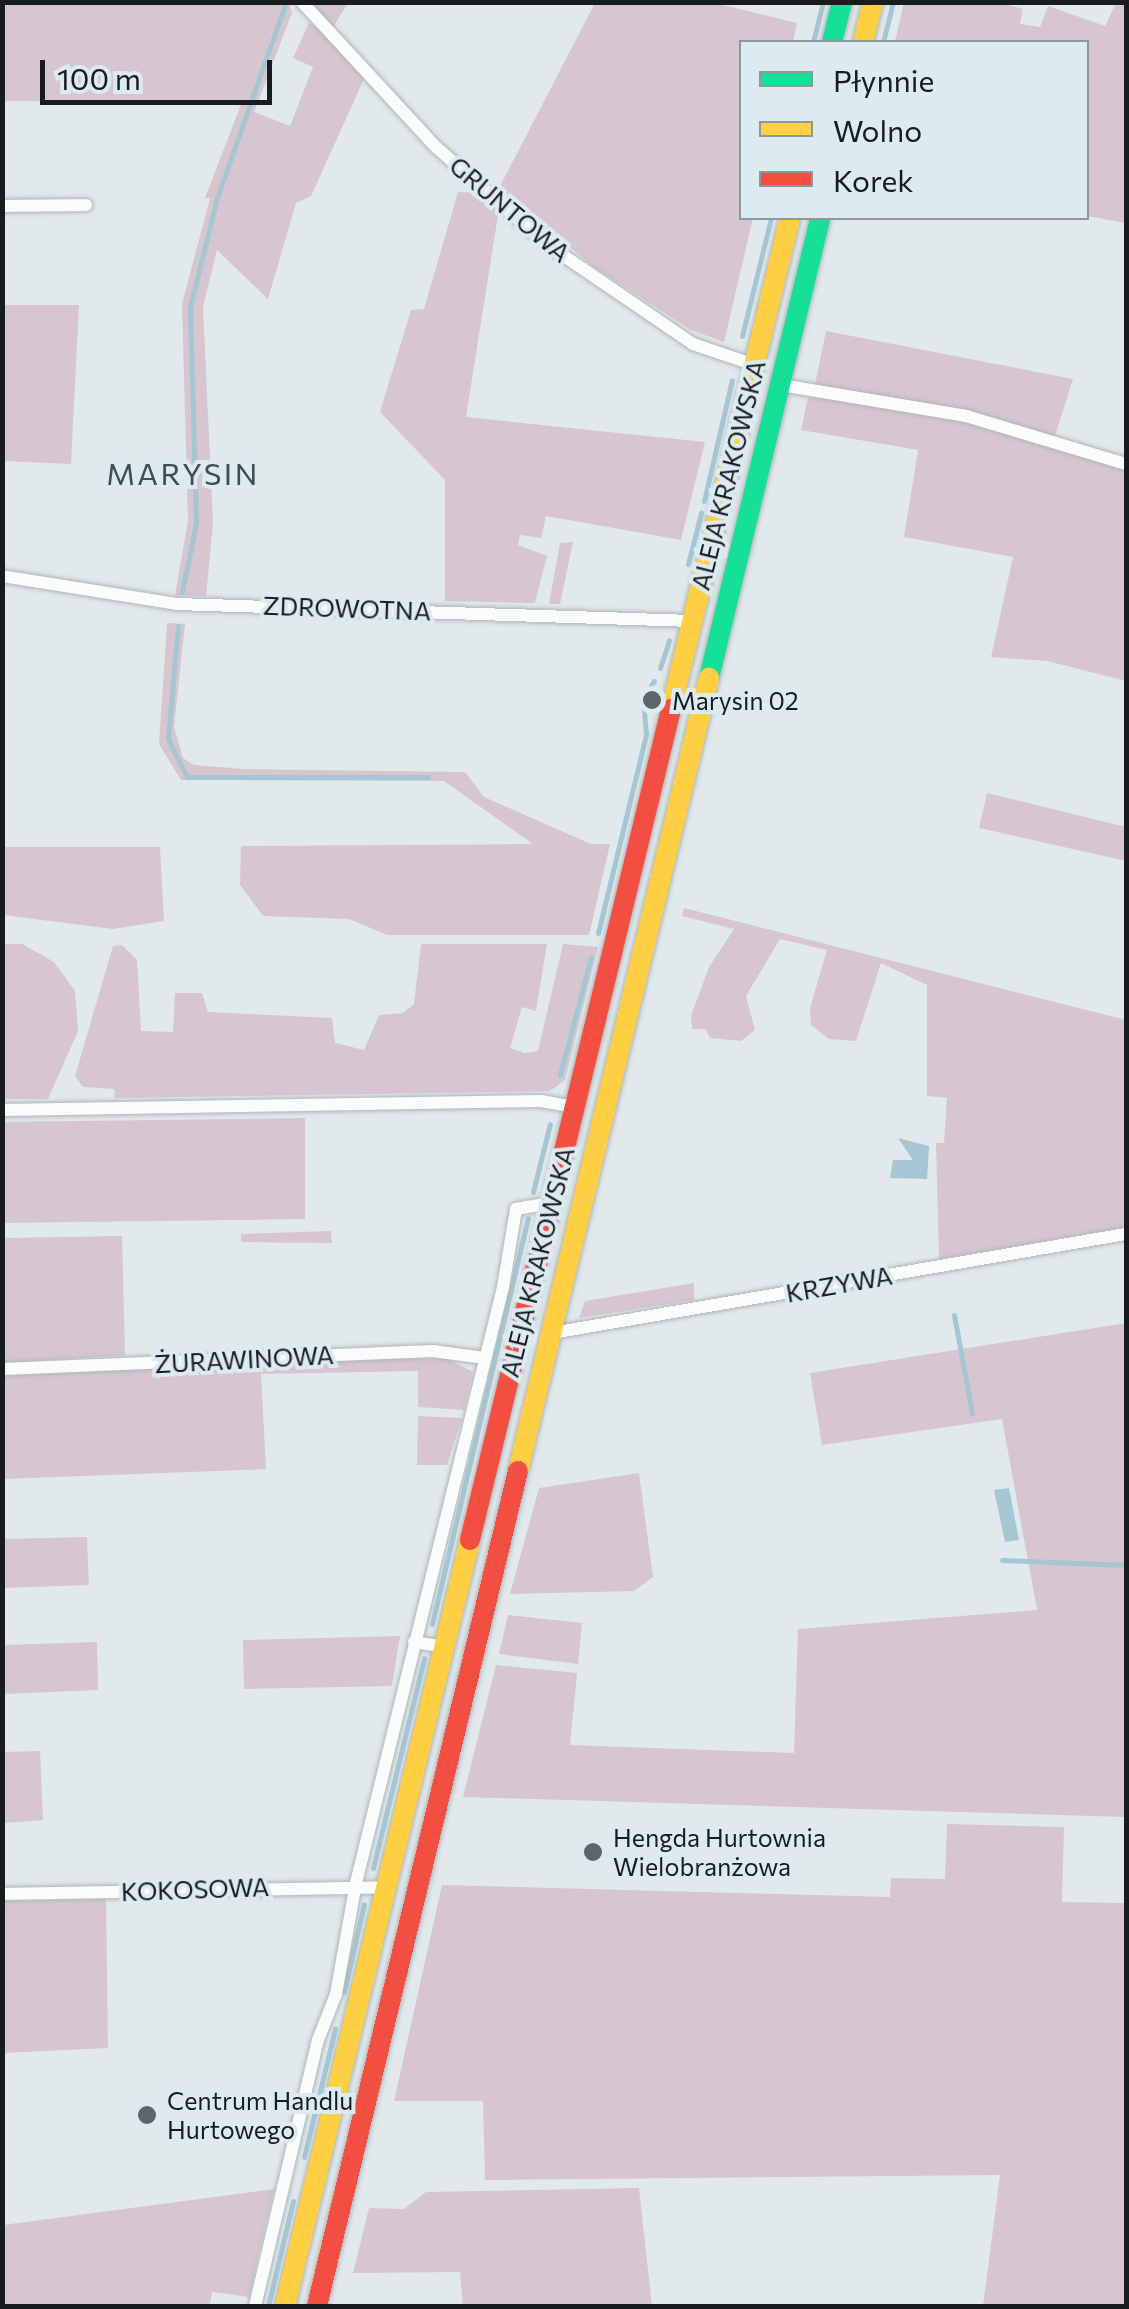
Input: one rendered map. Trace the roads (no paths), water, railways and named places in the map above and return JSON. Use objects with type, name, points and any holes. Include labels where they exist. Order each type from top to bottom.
[{"type":"main road","points":[[832,40],[842,2]]},
{"type":"main road","points":[[863,40],[873,2]]},
{"type":"main road","name":"ALEJA KRAKOWSKA","points":[[285,2306],[790,220]]},
{"type":"main road","name":"ALEJA KRAKOWSKA","points":[[317,2306],[820,220]]},
{"type":"street","name":"GRUNTOWA","points":[[302,2],[436,147],[546,243],[694,344],[755,365]]},
{"type":"street","points":[[2,206],[86,205]]},
{"type":"street","points":[[781,385],[966,416],[1126,464]]},
{"type":"street","name":"ZDROWOTNA","points":[[2,576],[176,604],[692,621]]},
{"type":"street","points":[[2,1110],[541,1101],[575,1107]]},
{"type":"street","points":[[255,2306],[318,2040],[331,2011],[356,1883],[485,1358],[516,1209],[551,1203]]},
{"type":"street","name":"KRZYWA","points":[[552,1334],[1126,1234]]},
{"type":"street","name":"ŻURAWINOWA","points":[[2,1369],[433,1351],[485,1358]]},
{"type":"street","points":[[414,1642],[445,1647]]},
{"type":"street","name":"KOKOSOWA","points":[[2,1894],[356,1883],[388,1887]]},
{"type":"street","points":[[331,2011],[356,2018]]},
{"type":"water","points":[[898,1138],[929,1146],[927,1179],[890,1178],[893,1160],[913,1160]]},
{"type":"water","points":[[1009,1488],[1019,1540],[1005,1542],[994,1490]]},
{"type":"waterway","points":[[814,40],[823,2]]},
{"type":"waterway","points":[[884,40],[893,2]]},
{"type":"waterway","points":[[182,592],[196,523],[190,307],[217,198],[285,5]]},
{"type":"waterway","points":[[742,336],[771,220]]},
{"type":"waterway","points":[[704,501],[732,380]]},
{"type":"waterway","points":[[688,564],[701,513]]},
{"type":"waterway","points":[[178,626],[168,739],[187,777],[428,777]]},
{"type":"waterway","points":[[660,668],[669,640]]},
{"type":"waterway","points":[[598,933],[646,734],[643,699],[654,681]]},
{"type":"waterway","points":[[560,1075],[591,957]]},
{"type":"waterway","points":[[533,1192],[550,1124]]},
{"type":"waterway","points":[[432,1624],[528,1218]]},
{"type":"waterway","points":[[954,1315],[972,1413]]},
{"type":"waterway","points":[[1002,1560],[1126,1565]]},
{"type":"waterway","points":[[373,1868],[424,1658]]},
{"type":"waterway","points":[[344,1992],[364,1904]]},
{"type":"waterway","points":[[304,2157],[335,2029]]},
{"type":"waterway","points":[[268,2306],[293,2201]]},
{"type":"place","name":"Marysin 02","points":[[652,700]]},
{"type":"place","name":"Hengda Hurtownia Wielobranżowa","points":[[593,1852]]},
{"type":"place","name":"Centrum Handlu Hurtowego","points":[[147,2115]]},
{"type":"district","name":"MARYSIN","points":[[183,473]]}]
